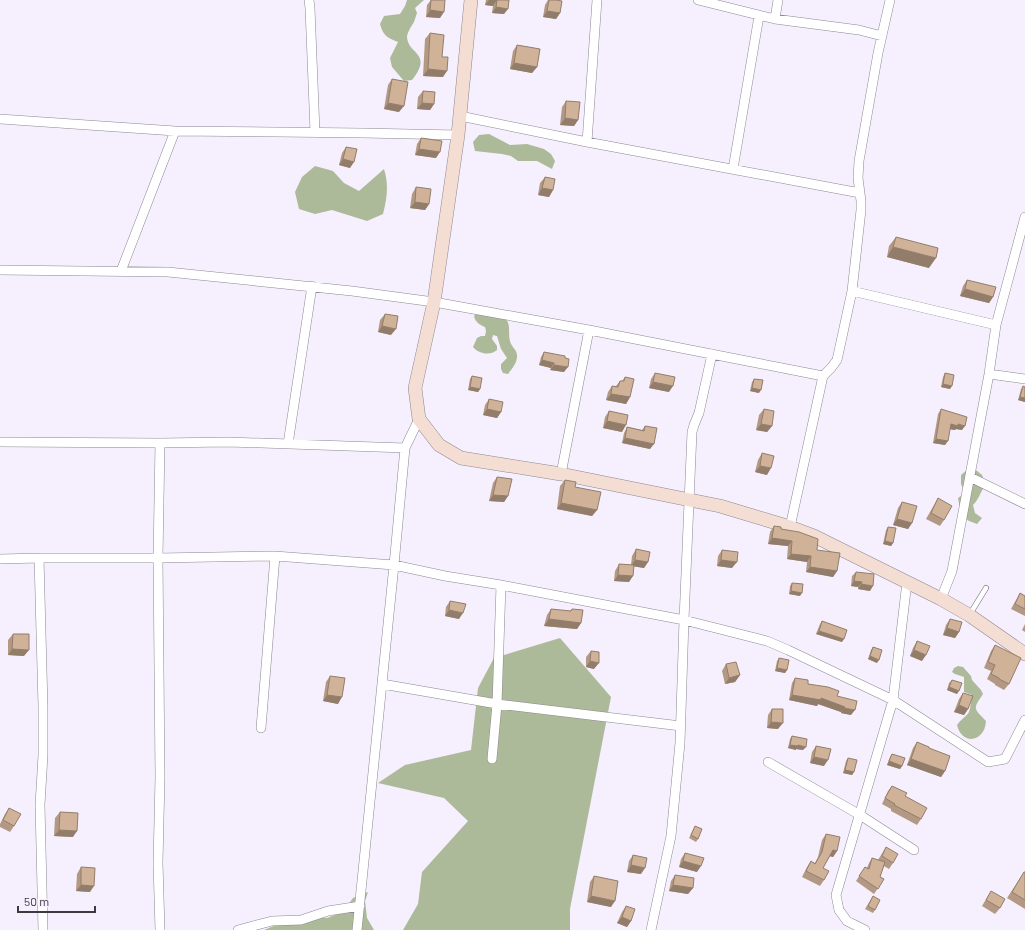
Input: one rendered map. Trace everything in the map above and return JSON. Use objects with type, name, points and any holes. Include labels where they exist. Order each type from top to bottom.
[{"type":"street","points":[[309,0],[315,132]]},
{"type":"street","points":[[471,0],[458,135],[434,302],[415,388],[419,419],[439,445],[461,458],[561,474],[720,506],[790,527],[814,536],[942,599],[969,615],[1025,654]]},
{"type":"street","points":[[587,142],[597,0]]},
{"type":"street","points":[[698,0],[759,16],[858,30],[882,36]]},
{"type":"street","points":[[775,19],[778,0]]},
{"type":"street","points":[[790,527],[823,376],[837,360],[852,291],[861,210],[858,178],[859,161],[890,0]]},
{"type":"street","points":[[733,169],[759,16]]},
{"type":"street","points":[[460,116],[587,142],[860,193]]},
{"type":"street","points":[[0,119],[175,131],[458,135]]},
{"type":"street","points":[[121,271],[175,131]]},
{"type":"street","points":[[942,599],[952,571],[989,374],[996,325],[1024,223]]},
{"type":"street","points":[[0,270],[168,272],[352,290],[434,302],[589,330],[823,376]]},
{"type":"street","points":[[288,444],[312,286]]},
{"type":"street","points":[[852,291],[996,325]]},
{"type":"street","points":[[561,474],[589,330]]},
{"type":"street","points":[[651,930],[671,836],[680,743],[692,429],[699,413],[712,354]]},
{"type":"street","points":[[989,374],[1025,379]]},
{"type":"street","points":[[357,930],[405,448],[419,419]]},
{"type":"street","points":[[0,442],[160,444],[229,442],[405,448]]},
{"type":"street","points":[[160,444],[158,558],[160,777],[158,863],[161,929]]},
{"type":"street","points":[[970,477],[1025,504]]},
{"type":"street","points":[[261,728],[275,556]]},
{"type":"street","points":[[0,559],[275,556],[394,565],[445,576],[501,585],[684,620],[767,641],[893,700],[988,762],[1005,759],[1025,720]]},
{"type":"street","points":[[39,558],[43,707],[43,756],[40,805],[43,930]]},
{"type":"street","points":[[865,930],[847,921],[839,910],[836,895],[893,700],[907,582]]},
{"type":"street","points":[[492,759],[497,704],[501,585]]},
{"type":"street","points":[[382,684],[497,704],[681,726]]},
{"type":"street","points":[[768,762],[860,816],[914,850]]},
{"type":"street","points":[[238,930],[272,921],[301,920],[328,911],[360,906]]},
{"type":"lane","points":[[969,615],[986,588]]},
{"type":"green space","points":[[407,0],[424,0],[415,8],[417,13],[407,36],[408,42],[420,59],[420,64],[418,71],[412,80],[404,81],[392,67],[390,58],[398,42],[386,36],[380,24],[384,16],[400,14]]},
{"type":"green space","points":[[489,134],[510,145],[527,144],[544,149],[551,154],[555,161],[552,169],[537,161],[518,161],[511,156],[475,151],[473,142],[479,135]]},
{"type":"green space","points":[[315,166],[333,171],[344,183],[359,191],[384,169],[387,181],[387,192],[383,214],[367,221],[332,210],[315,214],[299,209],[295,192],[302,177]]},
{"type":"green space","points":[[477,313],[506,319],[508,321],[510,341],[517,355],[517,359],[508,374],[503,373],[501,369],[501,364],[507,358],[501,349],[497,336],[493,335],[492,339],[497,346],[497,350],[494,352],[488,354],[478,351],[473,347],[477,338],[485,336],[486,331],[485,327],[475,320],[474,316]]},
{"type":"green space","points":[[967,470],[976,470],[982,475],[986,485],[973,505],[975,513],[982,518],[977,524],[969,521],[961,515],[958,498],[965,493],[961,484],[961,475]]},
{"type":"green space","points":[[560,638],[611,697],[570,909],[570,930],[403,930],[418,904],[422,872],[468,821],[444,798],[378,783],[405,765],[471,750],[478,688],[494,658]]},
{"type":"green space","points":[[958,666],[963,667],[983,694],[977,703],[976,708],[986,721],[985,728],[978,737],[973,739],[964,736],[960,732],[957,725],[969,712],[972,695],[964,692],[964,677],[952,672],[954,668]]},
{"type":"green space","points":[[368,892],[365,901],[367,918],[374,930],[264,930],[293,918],[310,916],[327,918],[343,912],[353,898]]},
{"type":"building","points":[[431,0],[445,0],[444,12],[430,10]]},
{"type":"building","points":[[497,0],[509,0],[508,9],[496,7]]},
{"type":"building","points":[[549,0],[562,1],[560,13],[547,11]]},
{"type":"building","points":[[430,33],[444,35],[442,57],[448,57],[447,71],[428,69]]},
{"type":"building","points":[[517,45],[540,49],[537,67],[514,63]]},
{"type":"building","points":[[392,79],[408,82],[404,106],[388,103]]},
{"type":"building","points":[[423,91],[435,92],[434,104],[422,103]]},
{"type":"building","points":[[566,101],[580,102],[578,120],[565,118]]},
{"type":"building","points":[[421,138],[442,141],[440,152],[419,149]]},
{"type":"building","points":[[346,147],[357,149],[354,162],[343,159]]},
{"type":"building","points":[[545,177],[555,179],[553,190],[542,188]]},
{"type":"building","points":[[416,187],[431,189],[429,204],[415,202]]},
{"type":"building","points":[[896,237],[938,248],[936,258],[893,247]]},
{"type":"building","points":[[967,280],[996,287],[993,297],[965,289]]},
{"type":"building","points":[[385,314],[398,316],[396,329],[382,326]]},
{"type":"building","points":[[544,352],[565,356],[565,358],[569,359],[568,367],[554,365],[554,363],[542,360]]},
{"type":"building","points":[[655,373],[675,377],[673,386],[653,382]]},
{"type":"building","points":[[945,373],[954,375],[952,386],[943,384]]},
{"type":"building","points":[[472,376],[482,378],[480,389],[470,387]]},
{"type":"building","points":[[625,377],[634,379],[630,397],[611,394],[612,386],[618,387],[620,381],[624,381]]},
{"type":"building","points":[[754,379],[763,380],[761,390],[752,388]]},
{"type":"building","points":[[1023,386],[1025,387],[1025,398],[1020,397]]},
{"type":"building","points":[[489,399],[503,402],[501,412],[487,409]]},
{"type":"building","points":[[764,409],[774,411],[772,426],[761,424]]},
{"type":"building","points":[[941,409],[967,417],[965,426],[951,424],[948,441],[936,439]]},
{"type":"building","points":[[609,411],[628,415],[626,425],[607,421]]},
{"type":"building","points":[[645,426],[657,428],[654,444],[625,438],[627,427],[644,431]]},
{"type":"building","points":[[762,453],[774,456],[771,468],[760,466]]},
{"type":"building","points":[[497,477],[512,479],[508,496],[493,495]]},
{"type":"building","points":[[565,480],[576,482],[575,487],[601,492],[597,510],[561,503]]},
{"type":"building","points":[[938,498],[952,506],[944,520],[931,513]]},
{"type":"building","points":[[902,502],[917,506],[912,523],[897,519]]},
{"type":"building","points":[[774,526],[781,527],[781,529],[799,532],[818,539],[817,550],[840,553],[837,571],[810,567],[811,556],[791,554],[792,541],[772,538]]},
{"type":"building","points":[[888,527],[896,528],[893,543],[885,541]]},
{"type":"building","points":[[636,549],[650,552],[648,562],[635,560]]},
{"type":"building","points":[[722,550],[738,552],[737,562],[721,560]]},
{"type":"building","points":[[619,564],[634,565],[633,576],[618,575]]},
{"type":"building","points":[[856,572],[874,574],[873,586],[854,581]]},
{"type":"building","points":[[792,583],[803,584],[802,593],[791,591]]},
{"type":"building","points":[[1020,593],[1025,596],[1025,609],[1015,604]]},
{"type":"building","points":[[450,601],[466,604],[463,613],[449,610]]},
{"type":"building","points":[[551,609],[571,611],[572,609],[583,610],[581,623],[549,619]]},
{"type":"building","points":[[950,619],[962,622],[959,632],[947,628]]},
{"type":"building","points":[[822,621],[847,630],[844,639],[819,631]]},
{"type":"building","points":[[13,634],[29,634],[29,650],[12,649]]},
{"type":"building","points":[[917,641],[930,646],[926,655],[914,650]]},
{"type":"building","points":[[995,645],[1021,658],[1009,684],[991,674],[995,665],[988,662]]},
{"type":"building","points":[[873,647],[882,650],[879,660],[870,656]]},
{"type":"building","points":[[591,651],[599,652],[599,663],[590,661]]},
{"type":"building","points":[[779,658],[789,660],[787,670],[777,668]]},
{"type":"building","points":[[736,662],[740,675],[729,678],[726,664]]},
{"type":"building","points":[[330,676],[345,678],[342,697],[327,695]]},
{"type":"building","points":[[795,678],[808,680],[808,684],[828,687],[839,691],[837,696],[857,701],[855,710],[844,708],[845,707],[821,698],[821,700],[792,695]]},
{"type":"building","points":[[952,680],[962,683],[959,691],[949,687]]},
{"type":"building","points":[[963,693],[973,696],[968,709],[959,705]]},
{"type":"building","points":[[772,709],[783,709],[783,723],[771,722]]},
{"type":"building","points":[[792,736],[807,739],[806,747],[790,745]]},
{"type":"building","points":[[917,742],[950,756],[945,771],[911,759]]},
{"type":"building","points":[[816,746],[831,749],[828,760],[814,757]]},
{"type":"building","points":[[892,754],[905,758],[902,766],[889,761]]},
{"type":"building","points":[[848,758],[857,760],[854,772],[845,770]]},
{"type":"building","points":[[892,786],[907,793],[905,796],[927,808],[921,819],[894,805],[895,804],[885,798]]},
{"type":"building","points":[[9,808],[21,814],[14,826],[3,820]]},
{"type":"building","points":[[60,812],[78,813],[77,831],[59,830]]},
{"type":"building","points":[[695,826],[702,829],[698,839],[691,835]]},
{"type":"building","points":[[826,834],[840,837],[837,851],[833,850],[823,868],[829,871],[824,880],[806,871],[811,861],[815,864],[822,852]]},
{"type":"building","points":[[886,847],[898,854],[893,863],[882,856]]},
{"type":"building","points":[[685,853],[704,858],[701,866],[683,861]]},
{"type":"building","points":[[633,855],[647,858],[645,868],[631,865]]},
{"type":"building","points":[[872,858],[885,862],[880,877],[884,879],[878,889],[859,876],[865,867],[869,869]]},
{"type":"building","points":[[81,867],[95,868],[94,886],[81,885]]},
{"type":"building","points":[[1025,872],[1025,900],[1012,892]]},
{"type":"building","points":[[675,875],[694,878],[693,888],[673,885]]},
{"type":"building","points":[[594,876],[618,881],[615,901],[591,896]]},
{"type":"building","points":[[991,891],[1005,899],[1000,908],[986,900]]},
{"type":"building","points":[[873,896],[880,900],[875,910],[868,906]]},
{"type":"building","points":[[626,906],[635,909],[631,921],[622,917]]}]
